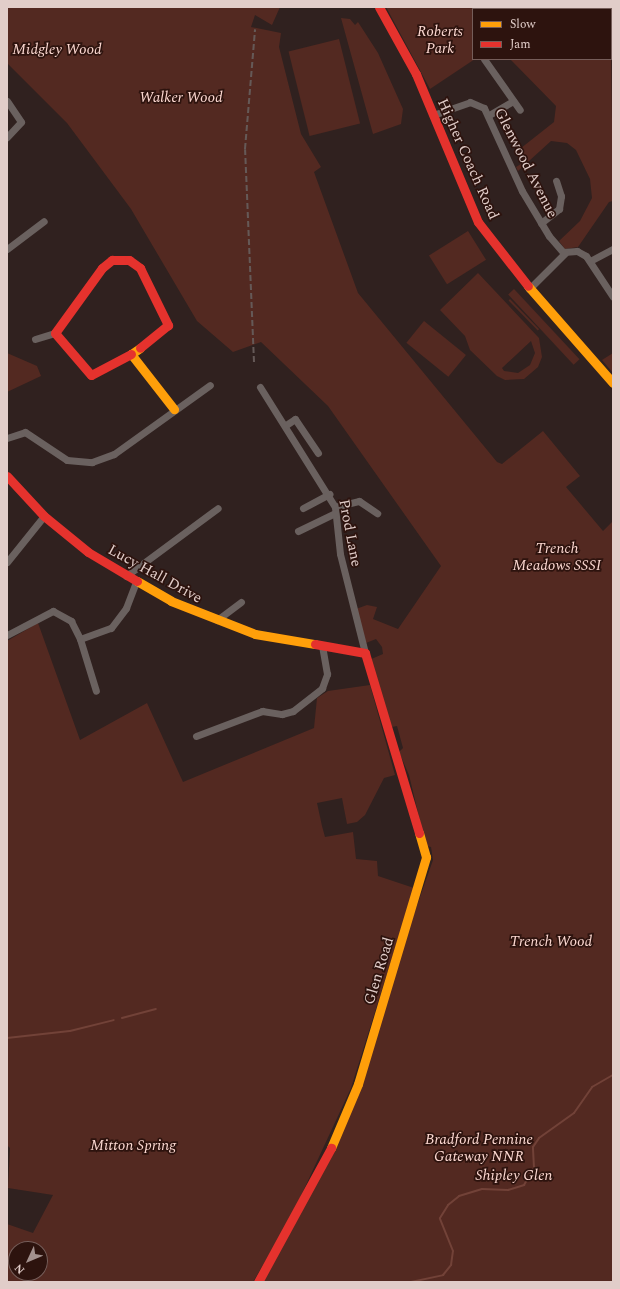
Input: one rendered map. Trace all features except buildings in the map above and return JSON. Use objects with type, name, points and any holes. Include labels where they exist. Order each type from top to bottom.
[{"type":"street","name":"Higher Coach Road","points":[[379,7],[416,74],[478,222],[529,289],[613,382]]},
{"type":"street","points":[[485,60],[520,110]]},
{"type":"street","points":[[7,101],[20,116],[21,122],[7,137]]},
{"type":"street","points":[[489,115],[513,101]]},
{"type":"street","name":"Glenwood Avenue","points":[[433,115],[470,102],[481,105],[489,115],[541,223],[565,253]]},
{"type":"street","points":[[541,223],[559,209],[561,196],[556,181]]},
{"type":"street","points":[[7,249],[44,221]]},
{"type":"street","points":[[590,261],[613,249]]},
{"type":"street","points":[[529,289],[565,253],[580,252],[590,261],[613,297]]},
{"type":"street","points":[[35,339],[55,333],[102,268],[112,260],[129,260],[140,268],[168,324],[160,335],[131,354],[91,375],[55,333]]},
{"type":"street","points":[[131,354],[174,409]]},
{"type":"street","points":[[7,438],[25,432],[67,460],[92,462],[114,454],[174,409],[210,385]]},
{"type":"street","name":"Prod Lane","points":[[260,387],[330,494],[335,510],[340,554],[365,653]]},
{"type":"street","points":[[286,425],[295,419],[318,453]]},
{"type":"street","name":"Lucy Hall Drive","points":[[7,476],[44,516],[88,552],[136,582],[171,601],[217,620],[270,638],[365,653]]},
{"type":"street","points":[[303,508],[330,494]]},
{"type":"street","points":[[298,531],[335,510],[359,501],[377,513]]},
{"type":"street","points":[[126,576],[218,508]]},
{"type":"street","points":[[7,562],[44,516]]},
{"type":"street","points":[[80,639],[111,628],[126,608],[136,582]]},
{"type":"street","points":[[217,620],[242,602]]},
{"type":"street","points":[[7,635],[53,611],[72,621],[80,639],[96,691]]},
{"type":"street","points":[[196,736],[262,711],[282,714],[293,711],[322,688],[327,674],[322,646]]},
{"type":"street","name":"Glen Road","points":[[258,1282],[327,1157],[358,1084],[426,857],[365,653]]},
{"type":"green space","name":"Bradford Pennine Gateway NNR","points":[[7,7],[280,7],[272,25],[255,15],[251,27],[281,33],[279,47],[301,134],[321,167],[314,172],[358,293],[497,462],[502,464],[543,431],[580,476],[566,487],[603,531],[613,521],[613,1282],[260,1282],[328,1158],[433,860],[431,847],[426,846],[409,775],[399,752],[403,748],[397,726],[392,727],[369,660],[383,654],[382,647],[376,639],[366,643],[356,609],[367,605],[377,607],[373,619],[398,629],[441,566],[328,406],[261,342],[233,352],[197,321],[131,209],[67,123],[7,63]]},
{"type":"green space","name":"Roberts Park","points":[[386,7],[592,7],[472,8],[472,60],[474,60],[430,89]]},
{"type":"green space","points":[[341,18],[350,19],[355,25],[358,22],[378,53],[403,109],[401,124],[373,134]]},
{"type":"green space","points":[[339,39],[360,123],[310,136],[289,52]]},
{"type":"green space","points":[[511,60],[611,60],[613,201],[609,202],[578,247],[565,249],[559,241],[580,221],[592,198],[590,179],[576,150],[567,143],[551,141],[518,171],[516,167],[521,164],[516,152],[554,122],[556,106]]},
{"type":"green space","points":[[468,231],[486,260],[447,284],[429,255]]},
{"type":"green space","points":[[478,273],[539,338],[542,357],[538,367],[524,379],[505,380],[497,376],[470,350],[465,336],[440,310]],"holes":[[[531,341],[535,353],[530,365],[518,373],[504,371],[502,368]]]},
{"type":"green space","points":[[514,289],[579,359],[574,365],[508,294]]},
{"type":"green space","points":[[510,299],[539,329],[538,331],[509,300]]},
{"type":"green space","points":[[424,321],[466,355],[448,377],[406,343]]},
{"type":"green space","points":[[7,353],[37,366],[41,376],[7,392]]},
{"type":"green space","points":[[613,353],[613,373],[602,360]]},
{"type":"green space","name":"Mitton Spring","points":[[38,623],[80,740],[147,703],[183,782],[314,728],[317,698],[328,691],[370,685],[395,775],[384,778],[365,815],[357,822],[347,824],[342,798],[317,803],[325,837],[353,832],[356,859],[377,861],[378,876],[414,888],[351,1088],[292,1215],[253,1282],[7,1282],[7,1224],[33,1233],[53,1195],[8,1188],[10,1148],[7,1145],[7,641]]},
{"type":"shaded area","points":[[592,7],[613,7],[613,43],[612,8]]},
{"type":"waterway","points":[[122,1018],[156,1009]]},
{"type":"waterway","points":[[7,1038],[70,1031],[114,1020]]},
{"type":"waterway","points":[[411,1282],[443,1275],[451,1265],[453,1251],[440,1218],[448,1205],[459,1196],[482,1189],[508,1190],[524,1185],[534,1168],[533,1147],[539,1138],[574,1113],[592,1087],[613,1075]]},
{"type":"railway","points":[[254,362],[245,149],[255,29]]},
{"type":"traffic: slow","points":[[528,286],[613,383]]},
{"type":"traffic: slow","points":[[140,348],[131,354],[174,409]]},
{"type":"traffic: slow","points":[[137,581],[171,601],[255,634],[315,644]]},
{"type":"traffic: slow","points":[[331,1148],[358,1084],[426,857],[419,833]]},
{"type":"traffic: jam","points":[[379,7],[416,74],[478,222],[528,286]]},
{"type":"traffic: jam","points":[[131,354],[91,375],[55,333],[102,268],[112,260],[129,260],[140,268],[168,325],[140,348]]},
{"type":"traffic: jam","points":[[7,476],[44,516],[88,552],[137,581]]},
{"type":"traffic: jam","points":[[315,644],[365,653],[419,833]]},
{"type":"traffic: jam","points":[[258,1282],[331,1148]]},
{"type":"park label","name":"Midgley Wood","points":[[57,50]]},
{"type":"park label","name":"Walker Wood","points":[[181,98]]},
{"type":"park label","name":"Trench Meadows SSSI","points":[[557,556]]},
{"type":"park label","name":"Trench Wood","points":[[551,942]]},
{"type":"park label","name":"Shipley Glen","points":[[514,1176]]}]
